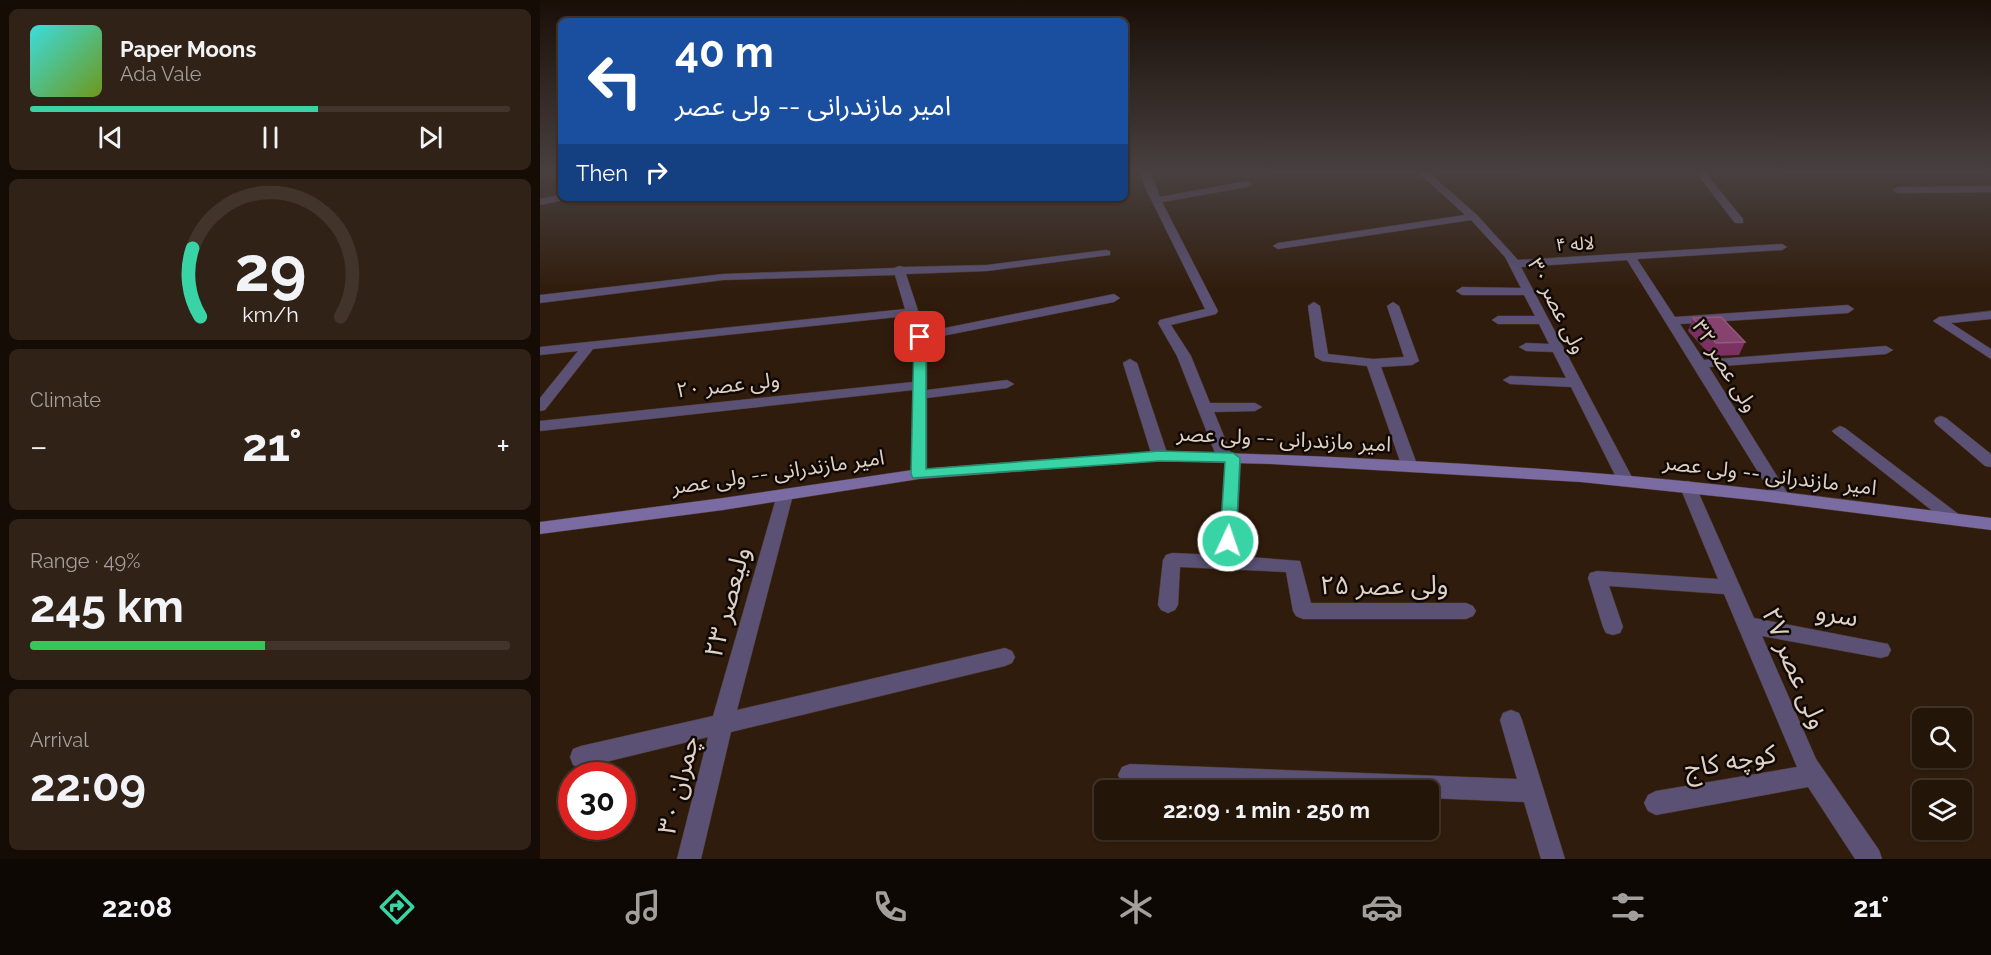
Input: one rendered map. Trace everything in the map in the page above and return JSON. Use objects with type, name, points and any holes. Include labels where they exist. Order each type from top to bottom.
[{"type":"main road","name":"امیر مازندرانی -- ولی عصر","points":[[540,528],[785,495],[919,474],[1160,456],[1410,467],[1626,481],[1782,497],[1991,524]]},
{"type":"street","points":[[1162,211],[1212,311],[1164,322],[1184,356],[1229,458],[1227,562],[1172,560],[1168,605]]},
{"type":"street","name":"ولی عصر ۳۰","points":[[1466,211],[1510,256],[1626,481]]},
{"type":"street","points":[[1730,211],[1738,221]]},
{"type":"street","points":[[1278,246],[1473,217]]},
{"type":"street","name":"لاله ۴","points":[[1514,264],[1782,247]]},
{"type":"street","points":[[540,299],[723,277],[987,268],[1106,253]]},
{"type":"street","name":"ولی عصر ۳۲","points":[[1631,258],[1782,497]]},
{"type":"street","points":[[899,270],[920,337],[919,474]]},
{"type":"street","points":[[1462,291],[1528,292]]},
{"type":"street","points":[[920,337],[1114,298]]},
{"type":"street","points":[[1314,306],[1322,357],[1373,363],[1412,361],[1393,306]]},
{"type":"street","points":[[1672,321],[1848,309]]},
{"type":"street","points":[[540,351],[912,312]]},
{"type":"street","points":[[1991,315],[1939,321],[1991,355]]},
{"type":"street","points":[[1498,320],[1542,320]]},
{"type":"street","points":[[540,407],[588,347]]},
{"type":"street","points":[[1526,347],[1556,348]]},
{"type":"street","points":[[1700,364],[1886,350]]},
{"type":"street","points":[[1130,363],[1160,456]]},
{"type":"street","points":[[1373,363],[1410,467]]},
{"type":"street","points":[[1510,380],[1575,383]]},
{"type":"street","name":"ولی عصر ۲۰","points":[[540,426],[920,390],[1007,384]]},
{"type":"street","points":[[1205,408],[1255,407]]},
{"type":"street","points":[[1941,421],[1991,462]]},
{"type":"street","points":[[1840,431],[1954,520]]},
{"type":"street","name":"ولی عصر ۲۷","points":[[1688,487],[1814,776],[1870,859]]},
{"type":"street","name":"ولیعصر ۲۳","points":[[722,724],[785,495]]},
{"type":"street","name":"ولی عصر ۲۵","points":[[1227,562],[1294,566],[1303,611],[1466,611]]},
{"type":"street","points":[[1613,627],[1597,578],[1731,587]]},
{"type":"street","name":"سرو","points":[[1747,625],[1881,650]]},
{"type":"street","points":[[582,757],[1005,657]]},
{"type":"street","points":[[1511,720],[1553,859]]},
{"type":"street","name":"چمران ۳۰","points":[[689,859],[722,724]]},
{"type":"street","points":[[1130,775],[1534,791]]},
{"type":"street","name":"کوچه کاج","points":[[1656,803],[1814,776]]},
{"type":"building","points":[[1721,317],[1745,342],[1716,343],[1693,318]]},
{"type":"route","points":[[920,337],[919,474],[1160,456],[1233,458],[1228,541]]}]
